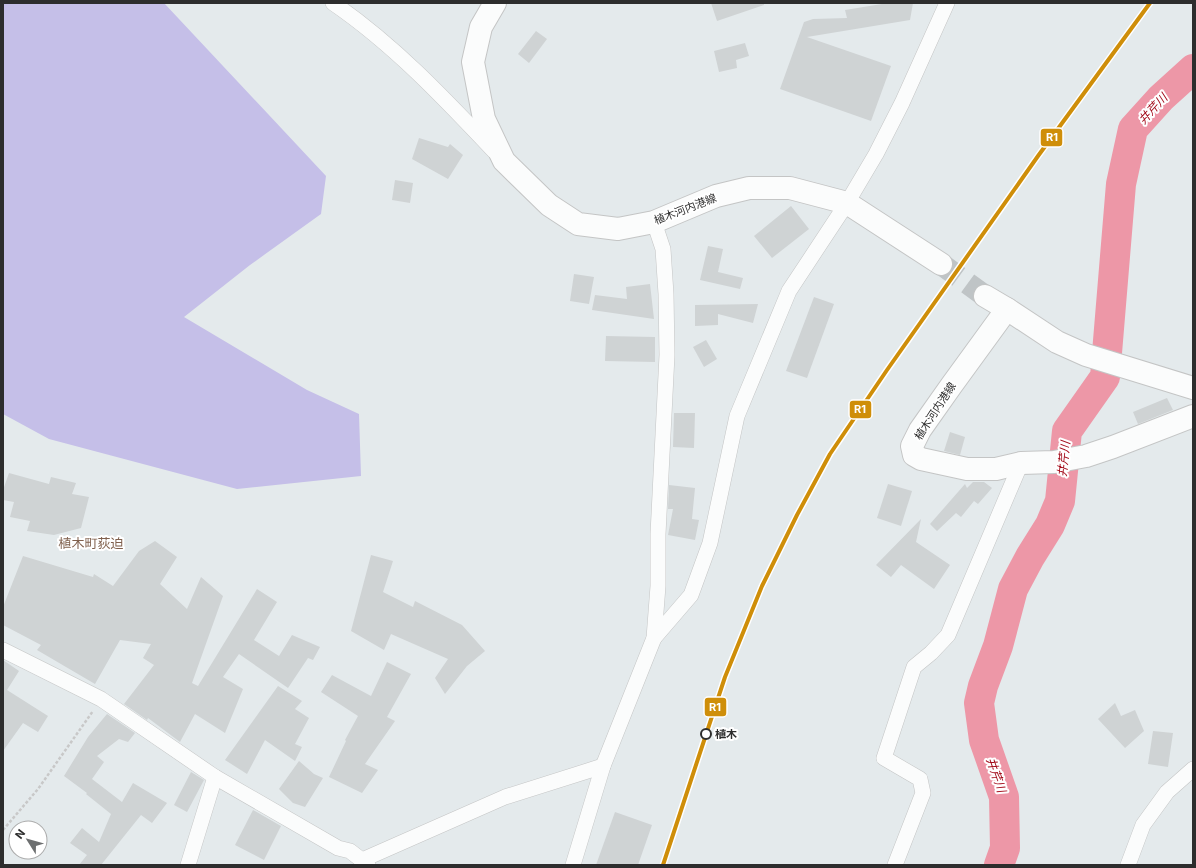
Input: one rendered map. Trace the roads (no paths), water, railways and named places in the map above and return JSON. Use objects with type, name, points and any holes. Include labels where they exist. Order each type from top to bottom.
[{"type":"main road","name":"植木河内港線","points":[[495,3],[481,27],[473,62],[484,119],[504,161],[549,205],[578,224],[618,229],[654,222],[716,196],[749,188],[790,188],[846,202],[941,264]]},
{"type":"main road","points":[[985,296],[1056,342],[1086,355],[1193,388]]},
{"type":"main road","name":"植木河内港線","points":[[1007,309],[920,430],[912,446],[914,455],[921,459],[967,469],[996,469],[1021,463],[1054,462],[1086,456],[1193,416]]},
{"type":"street","points":[[333,3],[388,46],[436,90],[504,161]]},
{"type":"street","points":[[654,638],[691,595],[710,544],[737,416],[789,291],[876,154],[902,103],[947,3]]},
{"type":"street","points":[[573,865],[603,766],[654,638],[658,586],[658,534],[667,355],[666,294],[663,249],[654,222]]},
{"type":"street","points":[[895,865],[923,793],[920,778],[884,758],[914,667],[931,653],[948,635],[1021,463]]},
{"type":"street","points":[[3,650],[101,699],[215,777],[338,848],[350,851],[365,863],[505,796],[603,766]]},
{"type":"street","points":[[1128,865],[1143,825],[1167,792],[1193,769]]},
{"type":"street","points":[[188,865],[215,777]]},
{"type":"waterway","name":"井芹川","points":[[999,865],[1005,848],[1004,797],[984,740],[979,703],[983,686],[998,646],[1013,589],[1030,557],[1050,525],[1060,501],[1067,431],[1105,377],[1121,184],[1133,129],[1161,98],[1193,69]]},
{"type":"tunnel","points":[[941,264],[985,296]]},
{"type":"place","name":"植木","points":[[706,734]]},
{"type":"district","name":"植木町荻迫","points":[[91,543]]}]
